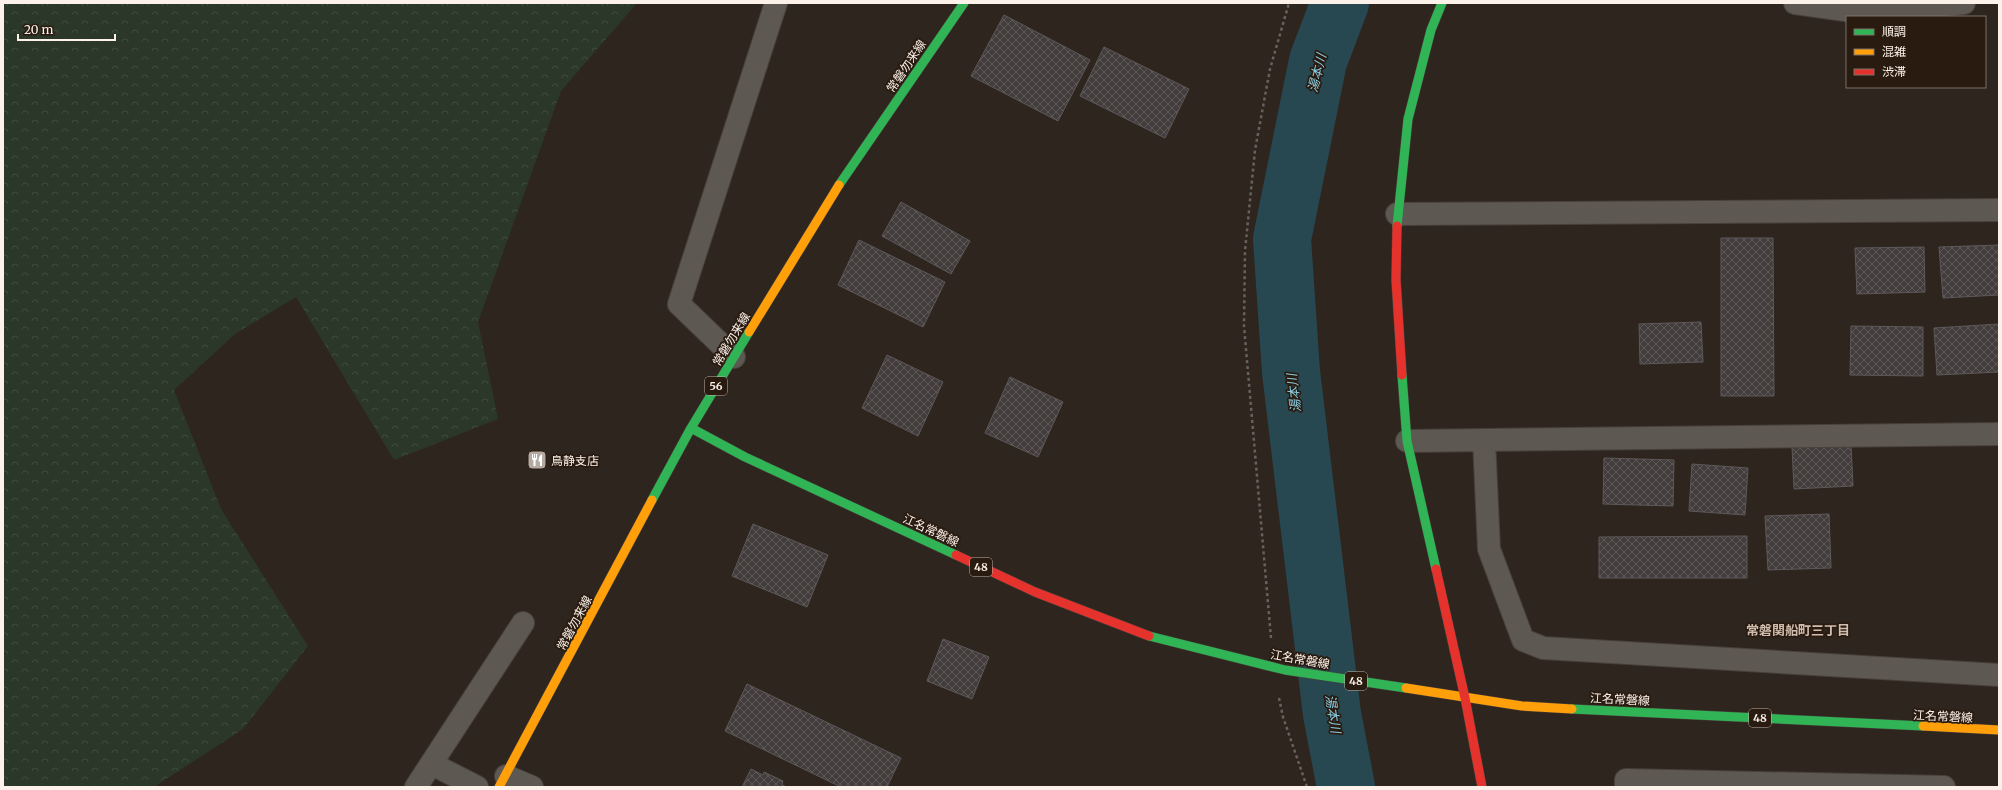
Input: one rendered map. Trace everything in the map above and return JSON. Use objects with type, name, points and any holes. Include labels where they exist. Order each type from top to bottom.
[{"type":"main road","name":"常磐勿来線","points":[[503,781],[691,428],[828,202],[964,3]]},
{"type":"main road","points":[[1442,3],[1431,30],[1408,119],[1397,214],[1396,280],[1407,441],[1465,698],[1482,787]]},
{"type":"main road","name":"江名常磐線","points":[[691,428],[745,457],[1035,592],[1157,639],[1285,670],[1522,706],[1999,730]]},
{"type":"street","points":[[734,357],[679,304],[776,3]]},
{"type":"street","points":[[1795,3],[1852,11],[1890,7],[1964,3]]},
{"type":"street","points":[[1397,214],[1999,210]]},
{"type":"street","points":[[1407,441],[1999,434]]},
{"type":"street","points":[[1484,440],[1489,549],[1523,640],[1543,648],[1999,675]]},
{"type":"street","points":[[416,787],[523,623]]},
{"type":"street","points":[[432,764],[477,787]]},
{"type":"street","points":[[1626,787],[1626,780],[1944,787]]},
{"type":"street","points":[[503,781],[532,787]]},
{"type":"path","points":[[1289,3],[1270,69],[1255,150],[1245,258],[1244,326],[1273,667],[1283,717],[1307,787]]},
{"type":"green space","points":[[3,3],[637,3],[561,91],[478,322],[498,419],[394,460],[296,297],[235,334],[174,390],[221,509],[308,646],[243,729],[154,787],[3,787]]},
{"type":"building","points":[[1004,15],[1090,60],[1058,121],[971,76]]},
{"type":"building","points":[[1104,47],[1189,89],[1165,138],[1080,96]]},
{"type":"building","points":[[901,202],[970,241],[951,274],[882,236]]},
{"type":"building","points":[[1721,238],[1773,238],[1774,396],[1721,396]]},
{"type":"building","points":[[859,240],[945,282],[923,327],[838,285]]},
{"type":"building","points":[[1999,245],[1999,295],[1943,298],[1939,247]]},
{"type":"building","points":[[1924,247],[1925,292],[1857,294],[1855,248]]},
{"type":"building","points":[[1701,322],[1703,362],[1640,364],[1639,324]]},
{"type":"building","points":[[1999,324],[1999,372],[1937,375],[1934,328]]},
{"type":"building","points":[[1851,326],[1923,327],[1923,376],[1850,375]]},
{"type":"building","points":[[887,355],[943,382],[918,436],[862,408]]},
{"type":"building","points":[[1010,377],[1063,402],[1038,457],[985,433]]},
{"type":"building","points":[[1851,444],[1853,486],[1794,489],[1792,447]]},
{"type":"building","points":[[1604,458],[1674,460],[1673,506],[1603,504]]},
{"type":"building","points":[[1692,464],[1748,468],[1745,515],[1689,511]]},
{"type":"building","points":[[1829,514],[1831,568],[1768,570],[1765,516]]},
{"type":"building","points":[[753,524],[828,555],[807,607],[732,576]]},
{"type":"building","points":[[1747,536],[1747,578],[1599,578],[1599,537]]},
{"type":"building","points":[[943,639],[989,657],[972,699],[927,681]]},
{"type":"building","points":[[747,684],[901,758],[887,787],[841,787],[725,731]]},
{"type":"building","points":[[751,769],[763,775],[764,772],[783,781],[782,785],[787,787],[742,787]]},
{"type":"waterway","name":"湯本川","points":[[1340,3],[1318,61],[1282,239],[1291,372],[1332,714],[1346,787]]},
{"type":"traffic: fast","points":[[839,185],[964,3]]},
{"type":"traffic: fast","points":[[1397,226],[1408,119],[1431,30],[1442,3]]},
{"type":"traffic: fast","points":[[652,500],[691,428],[749,332]]},
{"type":"traffic: fast","points":[[1402,375],[1407,441],[1436,569]]},
{"type":"traffic: fast","points":[[691,428],[745,457],[956,555]]},
{"type":"traffic: fast","points":[[1149,636],[1285,670],[1406,688]]},
{"type":"traffic: fast","points":[[1572,709],[1923,726]]},
{"type":"traffic: slow","points":[[749,332],[839,185]]},
{"type":"traffic: slow","points":[[499,787],[652,500]]},
{"type":"traffic: slow","points":[[1406,688],[1522,706],[1572,709]]},
{"type":"traffic: slow","points":[[1923,726],[1999,730]]},
{"type":"traffic: jam","points":[[1397,226],[1396,280],[1402,375]]},
{"type":"traffic: jam","points":[[956,555],[1035,592],[1149,636]]},
{"type":"traffic: jam","points":[[1436,569],[1465,698],[1482,787]]},
{"type":"place","name":"鳥静支店","points":[[537,460]]},
{"type":"district","name":"常磐関船町三丁目","points":[[1798,630]]}]
